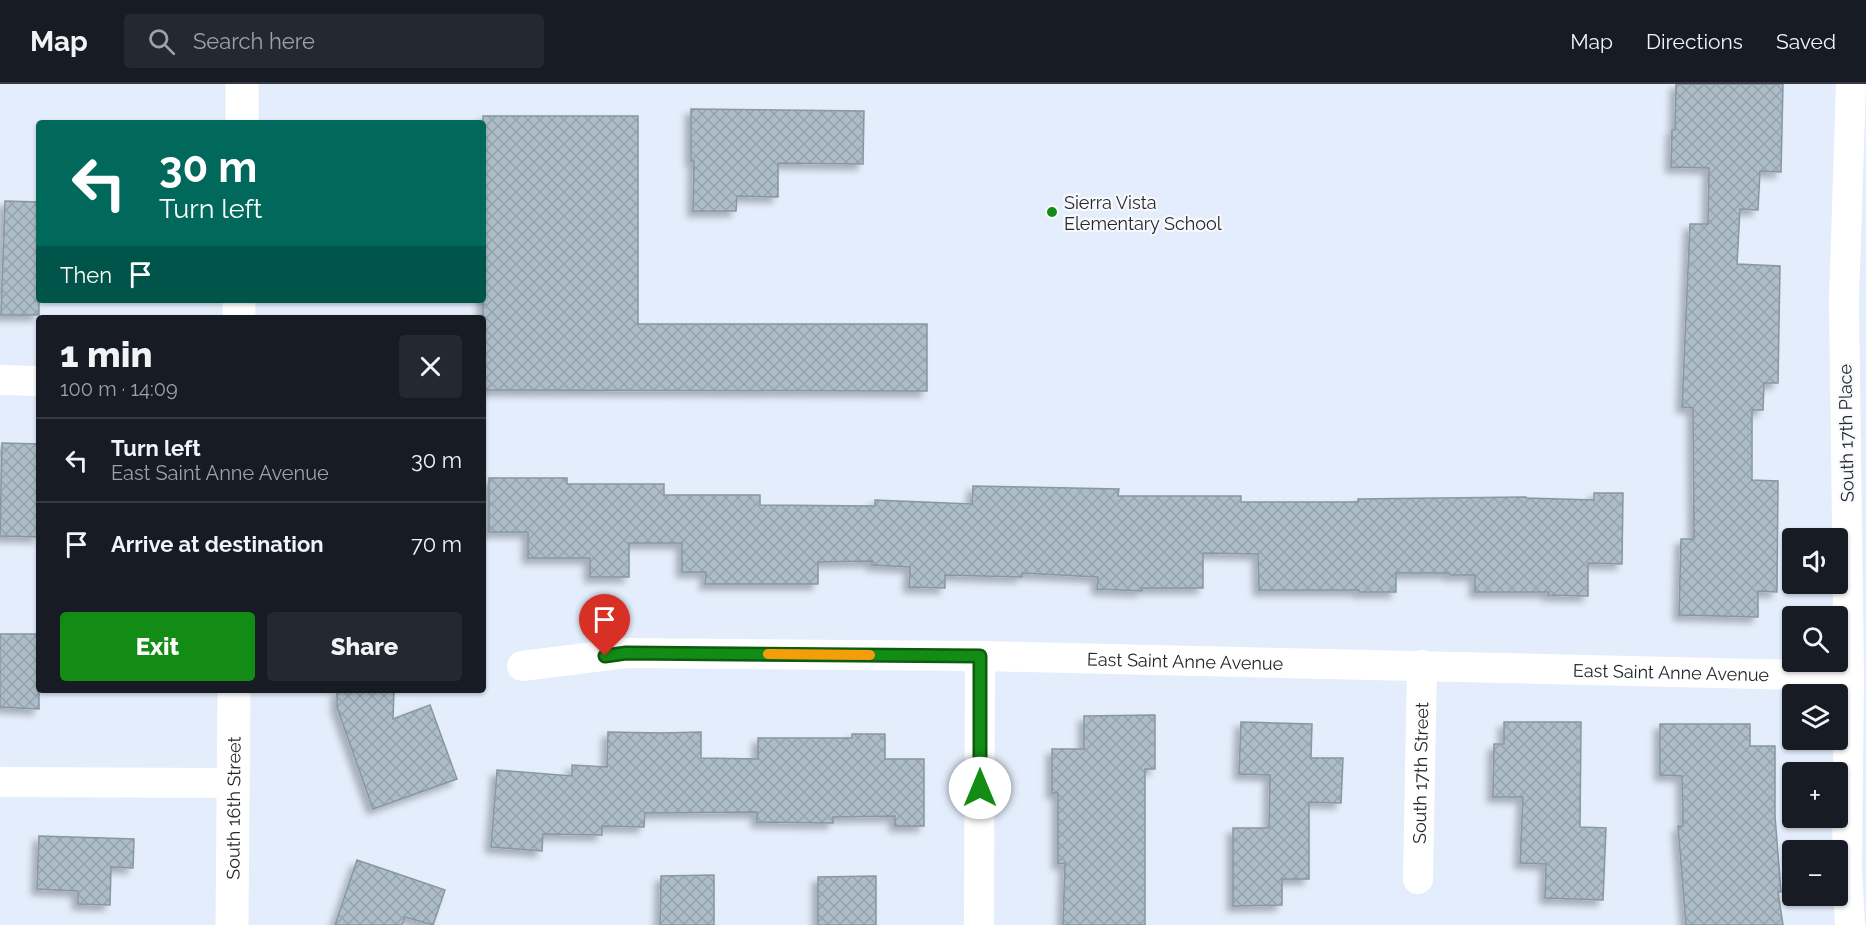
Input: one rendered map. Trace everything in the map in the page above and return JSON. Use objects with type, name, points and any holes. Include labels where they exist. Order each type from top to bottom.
[{"type":"main road","points":[[242,84],[242,120]]},
{"type":"main road","name":"South 16th Street","points":[[232,925],[234,693]]},
{"type":"street","name":"South 17th Place","points":[[1850,925],[1847,868],[1849,676],[1844,300],[1851,84]]},
{"type":"street","points":[[0,380],[36,381]]},
{"type":"street","name":"East Saint Anne Avenue","points":[[522,666],[626,653],[980,656],[1849,676]]},
{"type":"street","points":[[979,925],[980,656]]},
{"type":"street","name":"South 17th Street","points":[[1418,879],[1422,665]]},
{"type":"street","points":[[0,782],[232,783]]},
{"type":"building","points":[[1676,84],[1783,84],[1781,172],[1760,171],[1758,210],[1740,209],[1737,264],[1780,266],[1778,383],[1764,383],[1763,410],[1752,410],[1752,480],[1778,481],[1777,592],[1758,591],[1758,617],[1679,615],[1681,539],[1694,539],[1693,408],[1682,407],[1690,224],[1708,224],[1709,168],[1671,167]]},
{"type":"building","points":[[691,109],[864,111],[863,164],[778,163],[778,197],[737,196],[736,211],[693,211],[694,161],[691,161]]},
{"type":"building","points":[[483,116],[638,116],[638,324],[927,324],[927,391],[486,390],[486,315],[483,315],[483,303],[486,303],[486,120],[483,120]]},
{"type":"building","points":[[5,201],[36,202],[36,303],[39,303],[39,315],[1,315]]},
{"type":"building","points":[[2,443],[36,444],[36,537],[0,536]]},
{"type":"building","points":[[489,478],[567,478],[567,484],[664,484],[664,495],[760,495],[760,505],[875,506],[875,500],[972,504],[973,486],[1119,489],[1118,496],[1241,496],[1241,502],[1358,502],[1358,499],[1526,497],[1594,500],[1594,493],[1623,493],[1622,564],[1588,563],[1588,596],[1548,595],[1549,592],[1475,592],[1475,575],[1450,575],[1449,573],[1396,573],[1396,592],[1259,590],[1258,554],[1203,553],[1203,588],[1142,588],[1142,591],[1097,589],[1098,577],[1022,573],[1022,577],[945,575],[945,588],[909,587],[910,567],[872,565],[872,561],[818,562],[818,584],[705,584],[706,572],[682,572],[682,543],[629,543],[629,577],[590,577],[590,558],[528,558],[528,532],[489,532]]},
{"type":"building","points":[[0,634],[36,634],[36,693],[39,693],[39,709],[0,707]]},
{"type":"building","points":[[337,693],[394,693],[393,719],[430,705],[457,779],[373,809],[337,707]]},
{"type":"building","points":[[1155,715],[1155,769],[1145,769],[1145,925],[1063,925],[1065,863],[1058,864],[1058,793],[1052,793],[1052,749],[1084,749],[1084,716]]},
{"type":"building","points":[[1241,722],[1312,724],[1311,758],[1343,758],[1341,803],[1309,802],[1309,879],[1282,879],[1282,905],[1233,906],[1233,828],[1269,828],[1270,775],[1239,774]]},
{"type":"building","points":[[1504,722],[1581,722],[1580,827],[1606,828],[1603,900],[1545,898],[1546,864],[1520,863],[1523,797],[1493,797],[1494,744],[1504,744]]},
{"type":"building","points":[[1660,724],[1750,724],[1750,746],[1775,746],[1775,816],[1781,892],[1778,892],[1783,925],[1686,925],[1678,826],[1683,826],[1682,776],[1660,775]]},
{"type":"building","points":[[608,732],[701,732],[701,758],[758,759],[758,738],[852,738],[852,734],[885,734],[885,759],[924,759],[924,826],[895,826],[895,816],[833,817],[833,823],[757,822],[757,812],[645,813],[644,827],[602,826],[602,835],[543,834],[542,851],[491,847],[497,770],[572,776],[572,765],[607,767]]},
{"type":"building","points":[[39,836],[134,839],[133,868],[111,867],[110,905],[78,904],[78,891],[37,889]]},
{"type":"building","points":[[357,860],[445,890],[433,925],[405,917],[402,925],[335,925]]},
{"type":"building","points":[[714,875],[714,925],[660,925],[661,876]]},
{"type":"building","points":[[876,876],[876,925],[818,925],[818,877]]},
{"type":"slow traffic","points":[[768,654],[870,655]]},
{"type":"place","name":"Sierra Vista Elementary School","points":[[1052,212]]},
{"type":"route","points":[[605,656],[626,653],[980,656],[980,788]]}]
